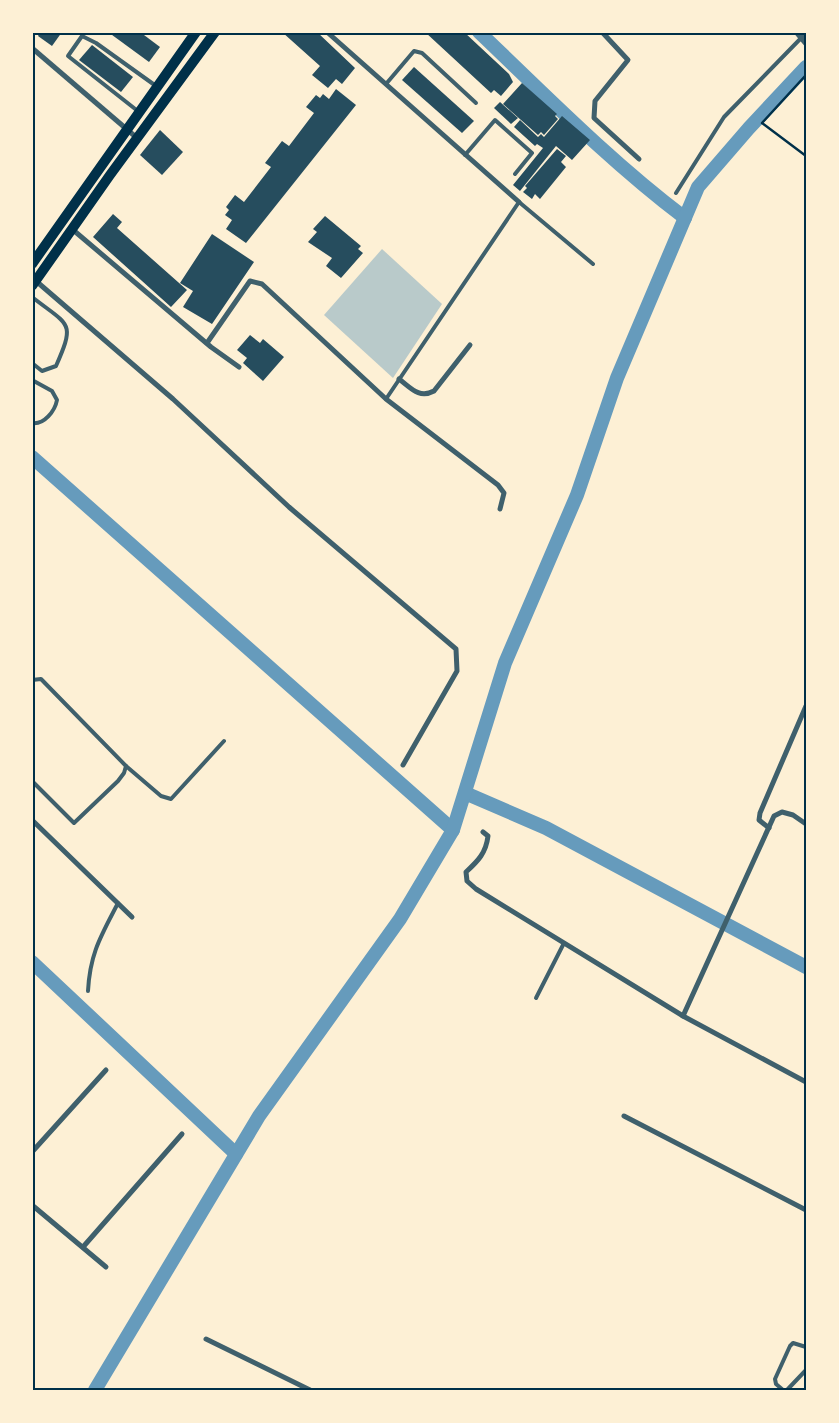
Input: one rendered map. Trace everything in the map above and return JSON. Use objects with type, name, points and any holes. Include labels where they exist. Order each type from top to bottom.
[{"type":"main road","points":[[32,264],[37,249],[196,32]]},
{"type":"main road","points":[[34,283],[215,32]]},
{"type":"street","points":[[328,32],[519,202]]},
{"type":"street","points":[[602,32],[628,60],[595,101],[593,109],[594,118],[638,159]]},
{"type":"street","points":[[796,32],[806,44]]},
{"type":"street","points":[[32,48],[137,138]]},
{"type":"street","points":[[72,229],[207,343],[239,367]]},
{"type":"street","points":[[207,343],[250,281],[262,284],[386,399],[498,485],[504,493],[500,509]]},
{"type":"street","points":[[34,283],[173,399],[289,507],[456,649],[457,671],[404,765]]},
{"type":"street","points":[[399,379],[420,395],[426,395],[434,391],[470,345]]},
{"type":"street","points":[[769,828],[759,820],[760,814],[806,706]]},
{"type":"street","points":[[682,1016],[774,816],[782,812],[793,815],[806,824]]},
{"type":"street","points":[[33,820],[132,917]]},
{"type":"street","points":[[483,832],[488,836],[487,846],[482,856],[466,872],[467,881],[476,889],[682,1016],[806,1082]]},
{"type":"street","points":[[32,1152],[106,1070]]},
{"type":"street","points":[[624,1116],[806,1210]]},
{"type":"street","points":[[83,1247],[182,1134]]},
{"type":"street","points":[[32,1204],[106,1267]]},
{"type":"street","points":[[206,1339],[310,1390]]},
{"type":"lane","points":[[676,193],[724,116],[806,33]]},
{"type":"lane","points":[[138,112],[68,56],[82,36],[96,43],[157,87]]},
{"type":"lane","points":[[386,84],[414,51],[422,52],[476,103]]},
{"type":"lane","points":[[465,155],[496,120],[532,153],[515,174]]},
{"type":"lane","points":[[386,399],[519,202],[593,264]]},
{"type":"lane","points":[[32,297],[62,320],[68,329],[68,338],[56,366],[42,371],[32,363]]},
{"type":"lane","points":[[32,423],[38,424],[45,420],[57,400],[52,391],[33,381]]},
{"type":"lane","points":[[32,680],[41,679],[126,766],[161,796],[171,799],[224,741]]},
{"type":"lane","points":[[32,781],[74,823],[118,780],[124,773],[126,766]]},
{"type":"lane","points":[[88,991],[91,961],[98,942],[118,903]]},
{"type":"lane","points":[[536,998],[564,943]]},
{"type":"lane","points":[[806,1347],[793,1343],[790,1346],[774,1380],[776,1384],[785,1390],[806,1370]]},
{"type":"path","points":[[806,75],[762,124],[806,156]]},
{"type":"shaded area","points":[[382,249],[442,304],[393,378],[324,315]]},
{"type":"building","points":[[40,32],[62,32],[52,46],[38,36]]},
{"type":"building","points":[[108,32],[140,32],[160,47],[149,62]]},
{"type":"building","points":[[282,32],[317,32],[355,68],[342,84],[336,79],[328,88],[312,75],[320,66]]},
{"type":"building","points":[[425,32],[464,32],[509,74],[513,82],[501,96],[494,90],[491,93]]},
{"type":"building","points":[[92,45],[133,77],[121,92],[79,60]]},
{"type":"building","points":[[414,67],[474,121],[462,133],[402,80]]},
{"type":"building","points":[[522,83],[557,114],[555,116],[558,119],[544,135],[541,132],[538,135],[503,104]]},
{"type":"building","points":[[336,89],[356,105],[246,243],[226,229],[232,220],[225,215],[229,210],[226,207],[235,195],[244,202],[271,167],[265,163],[282,141],[289,146],[314,113],[306,107],[316,95],[320,98],[323,94],[329,99]]},
{"type":"building","points":[[500,102],[518,118],[511,124],[494,108]]},
{"type":"building","points":[[562,116],[590,140],[572,160],[556,146],[520,191],[513,185],[543,148],[537,144],[535,146],[514,127],[520,120],[538,137],[541,134],[544,137]]},
{"type":"building","points":[[160,130],[183,152],[162,175],[140,155]]},
{"type":"building","points":[[557,149],[566,156],[561,162],[566,167],[540,199],[535,194],[532,199],[523,192],[527,188],[525,186]]},
{"type":"building","points":[[113,214],[122,222],[117,228],[187,290],[171,307],[93,237]]},
{"type":"building","points":[[325,216],[361,246],[358,249],[363,253],[341,278],[326,266],[332,258],[308,242],[317,232],[313,229]]},
{"type":"building","points":[[212,234],[254,262],[212,324],[183,307],[193,291],[180,283]]},
{"type":"building","points":[[250,335],[260,343],[263,339],[284,357],[263,381],[243,363],[247,358],[237,350]]},
{"type":"waterway","points":[[479,32],[605,151],[685,218]]},
{"type":"waterway","points":[[95,1390],[259,1116],[400,919],[453,830],[505,663],[577,495],[617,378],[698,187],[749,128],[806,67]]},
{"type":"waterway","points":[[32,457],[453,830]]},
{"type":"waterway","points":[[465,793],[546,828],[806,967]]},
{"type":"waterway","points":[[32,962],[236,1154]]}]
